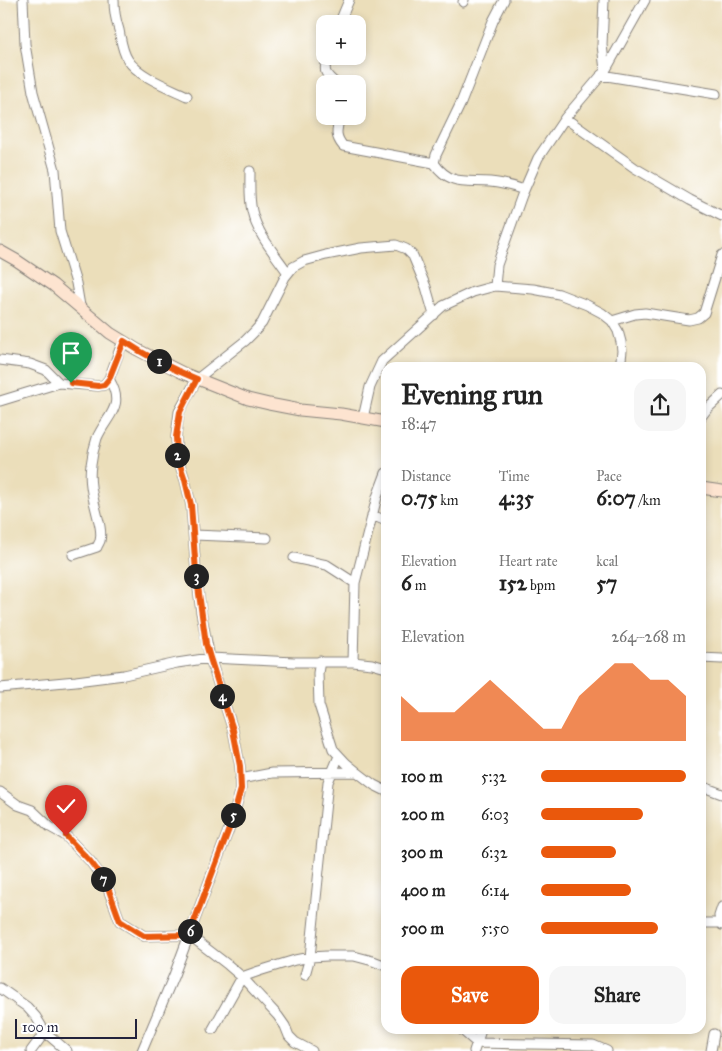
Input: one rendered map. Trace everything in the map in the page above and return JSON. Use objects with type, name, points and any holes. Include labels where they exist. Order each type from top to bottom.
[{"type":"main road","points":[[0,251],[31,270],[80,306],[110,333],[183,373],[248,399],[300,410],[341,414],[381,421]]},
{"type":"main road","points":[[706,489],[722,491]]},
{"type":"street","points":[[23,0],[25,44],[33,92],[55,170],[60,231],[76,283],[80,306]]},
{"type":"street","points":[[114,0],[116,21],[122,46],[128,60],[141,72],[160,84],[186,96]]},
{"type":"street","points":[[343,15],[349,0]]},
{"type":"street","points":[[434,163],[461,103],[493,21],[504,0]]},
{"type":"street","points":[[603,73],[604,0]]},
{"type":"street","points":[[495,286],[497,265],[524,190],[538,158],[565,118],[603,73],[645,0]]},
{"type":"street","points":[[603,73],[716,94]]},
{"type":"street","points":[[565,118],[636,168],[690,200],[722,216]]},
{"type":"street","points":[[338,125],[338,140],[343,146],[434,163],[440,172],[452,179],[507,184],[524,190]]},
{"type":"street","points":[[250,171],[252,212],[258,226],[288,273]]},
{"type":"street","points":[[142,1051],[174,975],[232,821],[241,789],[240,766],[233,730],[210,658],[201,612],[191,505],[177,456],[176,437],[180,412],[197,379],[245,341],[262,323],[288,273],[293,267],[304,260],[361,248],[396,245],[406,249],[413,256],[426,286],[434,315]]},
{"type":"street","points":[[612,321],[645,313],[689,320],[698,318],[704,313],[722,256]]},
{"type":"street","points":[[382,362],[443,306],[473,292],[495,286],[533,289],[559,294],[602,313],[612,321],[618,331],[622,351],[621,362]]},
{"type":"street","points":[[0,401],[59,382],[104,385],[109,379],[124,341]]},
{"type":"street","points":[[0,360],[30,364],[46,370],[59,382]]},
{"type":"street","points":[[363,418],[370,387],[381,363]]},
{"type":"street","points":[[73,556],[97,547],[100,541],[101,530],[91,488],[90,474],[97,438],[113,412],[116,398],[109,379]]},
{"type":"street","points":[[706,410],[722,395]]},
{"type":"street","points":[[353,662],[355,582],[381,486]]},
{"type":"street","points":[[372,515],[381,519]]},
{"type":"street","points":[[194,535],[266,538]]},
{"type":"street","points":[[294,558],[327,565],[355,582]]},
{"type":"street","points":[[0,688],[124,675],[210,658],[294,662],[353,662],[381,667]]},
{"type":"street","points":[[706,658],[722,659]]},
{"type":"street","points":[[320,661],[318,679],[319,705],[333,749],[357,772],[381,788]]},
{"type":"street","points":[[305,975],[310,957],[328,782],[339,756]]},
{"type":"street","points":[[240,780],[272,773],[357,772]]},
{"type":"street","points":[[706,788],[722,794]]},
{"type":"street","points":[[0,792],[18,805],[32,810],[50,826],[66,836],[90,861],[106,882],[120,921],[144,936],[189,935],[242,977],[278,1016],[289,1036],[295,1042],[312,1051]]},
{"type":"street","points":[[706,923],[721,924],[719,916],[722,907]]},
{"type":"street","points":[[213,1029],[242,977],[310,957],[354,956],[381,964]]},
{"type":"street","points":[[0,988],[27,1007],[45,1032],[67,1051]]},
{"type":"street","points":[[31,1051],[45,1032]]},
{"type":"street","points":[[465,1034],[475,1047]]},
{"type":"street","points":[[475,1047],[480,1034]]},
{"type":"street","points":[[711,1051],[714,1034]]},
{"type":"street","points":[[475,1047],[593,1045],[607,1051]]},
{"type":"route","points":[[66,836],[90,861],[106,882],[120,921],[144,936],[189,935],[232,821],[241,789],[240,766],[233,730],[206,644],[196,572],[191,505],[177,456],[176,437],[180,412],[197,379],[136,349],[124,341],[109,379],[104,385],[71,383]]}]
